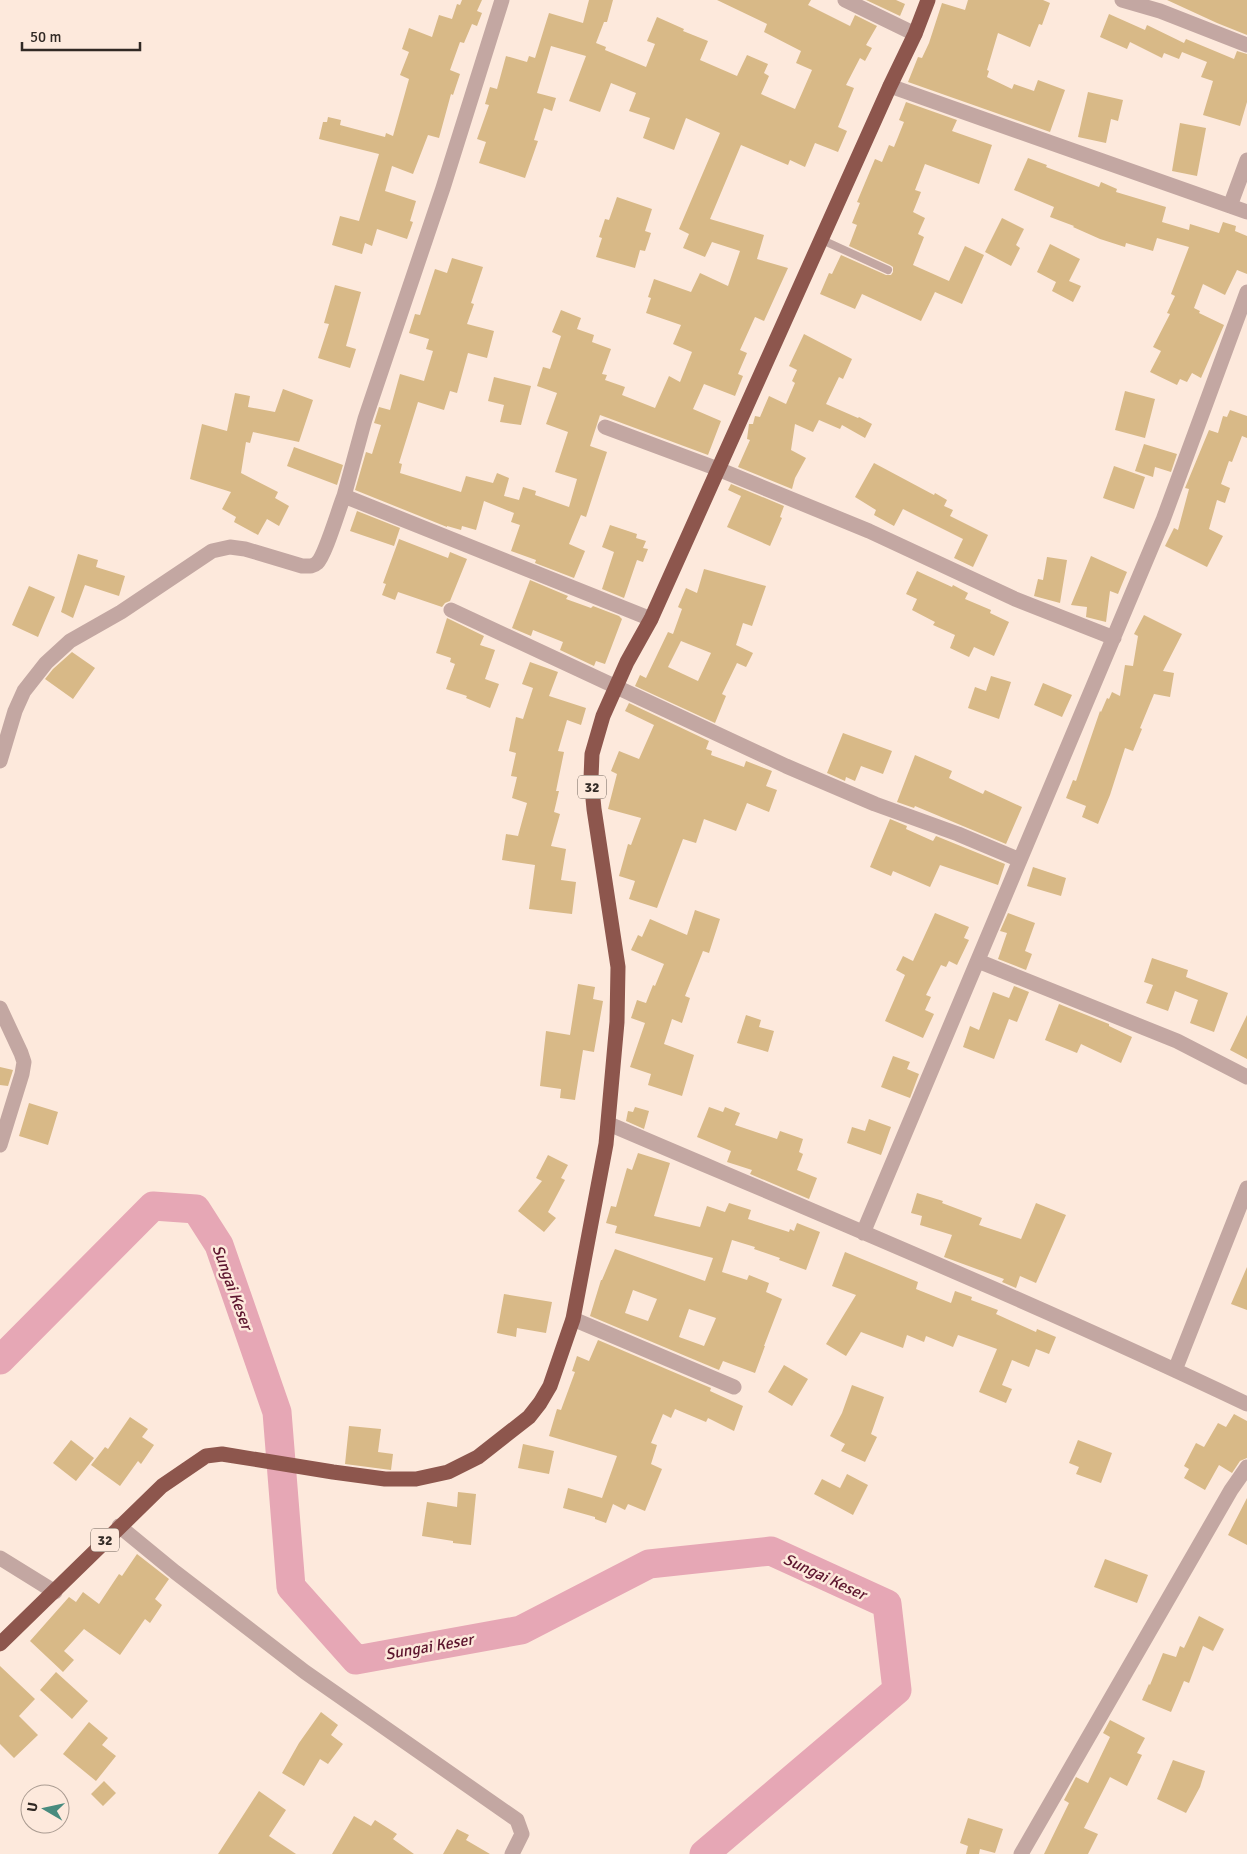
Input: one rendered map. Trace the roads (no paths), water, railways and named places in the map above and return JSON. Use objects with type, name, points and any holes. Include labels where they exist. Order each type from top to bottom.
[{"type":"highway","name":"32","points":[[0,1644],[162,1486],[206,1456],[222,1454],[385,1479],[416,1479],[448,1472],[478,1457],[529,1417],[550,1386],[573,1319],[609,1124],[617,1022],[618,967],[594,809],[591,778],[592,754],[603,716],[627,662],[651,619],[820,239],[915,34],[928,0]]},
{"type":"street","points":[[0,761],[15,710],[24,691],[46,663],[70,641],[121,612],[212,551],[230,547],[245,549],[302,566],[310,566],[317,563],[344,496],[365,419],[443,188],[502,0]]},
{"type":"street","points":[[845,0],[915,34]]},
{"type":"street","points":[[1122,0],[1160,11],[1247,45]]},
{"type":"street","points":[[890,86],[1247,212]]},
{"type":"street","points":[[1230,206],[1247,160]]},
{"type":"street","points":[[863,1233],[1163,520],[1247,292]]},
{"type":"street","points":[[605,427],[718,469],[869,531],[1014,599],[1114,638]]},
{"type":"street","points":[[344,496],[651,619]]},
{"type":"street","points":[[451,610],[786,766],[875,804],[958,834],[1020,860]]},
{"type":"street","points":[[978,961],[1177,1041],[1247,1077]]},
{"type":"street","points":[[0,1008],[24,1062],[0,1145]]},
{"type":"street","points":[[609,1124],[953,1270],[1247,1404]]},
{"type":"street","points":[[1175,1370],[1247,1188]]},
{"type":"street","points":[[573,1319],[734,1387]]},
{"type":"street","points":[[1021,1854],[1247,1467]]},
{"type":"street","points":[[119,1526],[175,1572],[305,1672],[517,1820],[522,1834],[512,1854]]},
{"type":"street","points":[[0,1558],[55,1592]]},
{"type":"lane","points":[[820,239],[888,270]]},
{"type":"waterway","name":"Sungai Keser","points":[[0,1360],[153,1206],[196,1209],[219,1245],[277,1412],[291,1587],[356,1660],[521,1630],[649,1564],[771,1551],[887,1604],[897,1690],[704,1854]]}]
